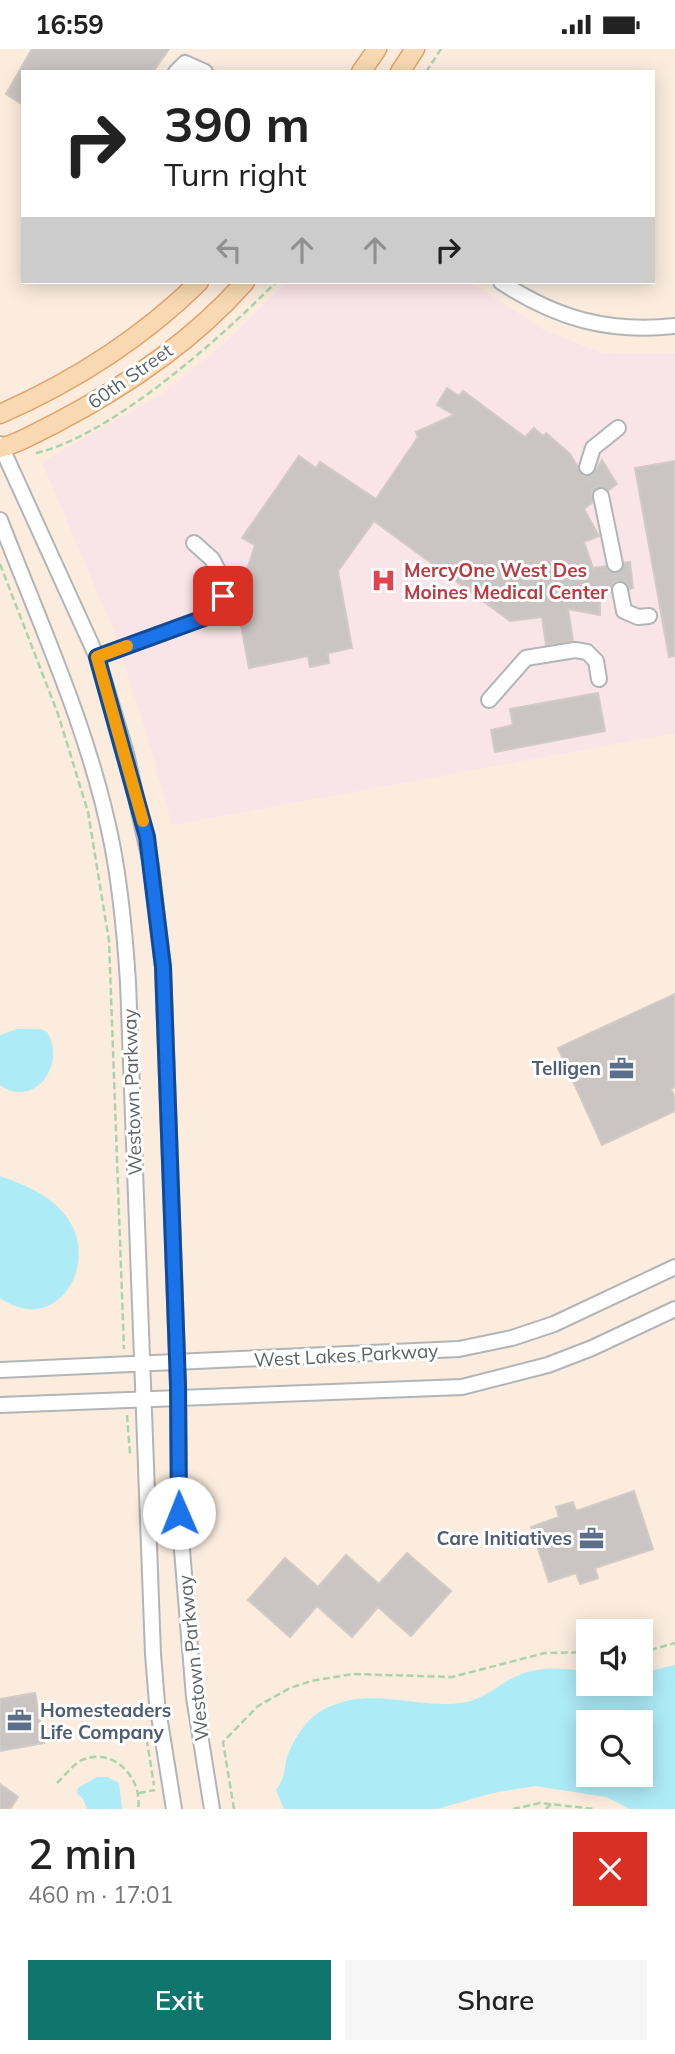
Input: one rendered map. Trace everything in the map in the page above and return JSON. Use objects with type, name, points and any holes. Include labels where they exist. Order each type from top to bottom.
[{"type":"main road","points":[[362,70],[377,49]]},
{"type":"main road","points":[[401,70],[415,49]]},
{"type":"main road","name":"60th Street","points":[[0,414],[70,379],[115,350],[198,284]]},
{"type":"main road","name":"60th Street","points":[[1,447],[95,403],[141,373],[211,315],[243,284]]},
{"type":"street","points":[[178,70],[185,63],[201,70]]},
{"type":"street","points":[[504,284],[533,301],[594,324],[623,329],[675,326]]},
{"type":"street","points":[[587,467],[593,448],[618,428]]},
{"type":"street","name":"Westown Parkway","points":[[1,447],[97,657],[126,753],[151,865],[163,967],[182,1553],[194,1697],[212,1809]]},
{"type":"street","points":[[601,496],[615,564]]},
{"type":"street","name":"Westown Parkway","points":[[0,520],[80,726],[113,852],[124,924],[128,982],[133,1364],[143,1400],[157,1703],[174,1809]]},
{"type":"street","points":[[194,543],[212,559],[220,574]]},
{"type":"street","points":[[620,590],[624,611],[638,617],[649,616]]},
{"type":"street","points":[[97,657],[212,615],[222,604],[223,596]]},
{"type":"street","points":[[489,700],[526,658],[575,650],[587,652],[596,661],[599,679]]},
{"type":"street","name":"West Lakes Parkway","points":[[0,1370],[422,1352],[499,1341],[554,1324],[675,1267]]},
{"type":"street","name":"West Lakes Parkway","points":[[0,1405],[462,1387],[548,1365],[592,1348],[675,1309]]},
{"type":"path","points":[[427,70],[441,49]]},
{"type":"path","points":[[0,564],[58,714],[88,812],[109,941],[133,1364]]},
{"type":"path","points":[[126,1401],[127,1421]]},
{"type":"path","points":[[653,1649],[675,1643]]},
{"type":"path","points":[[234,1809],[223,1742],[246,1716],[290,1688],[353,1674],[452,1677],[545,1653],[576,1652]]},
{"type":"path","points":[[57,1783],[83,1760],[103,1759],[126,1769],[131,1775],[139,1793],[138,1809]]},
{"type":"path","points":[[139,1793],[155,1790]]},
{"type":"path","points":[[513,1809],[540,1803],[595,1809]]},
{"type":"path","points":[[546,1809],[551,1804]]},
{"type":"shaded area","points":[[0,49],[675,49],[675,1809],[0,1809]]},
{"type":"shaded area","name":"MercyOne West Des Moines Medical Center","points":[[285,284],[474,284],[542,329],[601,353],[675,354],[675,733],[172,825],[113,629],[42,462],[162,394],[227,341]]},
{"type":"water","points":[[17,1029],[40,1029],[47,1032],[52,1044],[50,1069],[36,1087],[25,1092],[13,1091],[0,1085],[0,1035]]},
{"type":"water","points":[[0,1176],[29,1187],[55,1204],[68,1219],[77,1237],[79,1256],[75,1274],[67,1290],[55,1302],[39,1309],[20,1308],[0,1298]]},
{"type":"water","points":[[675,1665],[675,1809],[630,1809],[606,1797],[535,1786],[493,1793],[437,1809],[284,1809],[276,1790],[281,1783],[288,1755],[306,1724],[315,1715],[333,1705],[368,1698],[461,1703],[484,1695],[527,1672],[576,1670],[576,1696],[653,1696],[653,1670]]},
{"type":"water","points":[[97,1777],[107,1777],[119,1783],[122,1809],[87,1809],[77,1793],[78,1788]]},
{"type":"building","points":[[32,49],[169,49],[154,70],[21,70],[21,104],[6,94]]},
{"type":"building","points":[[447,388],[459,396],[463,391],[525,437],[534,428],[543,436],[546,433],[570,454],[583,476],[593,474],[602,460],[617,484],[609,490],[598,487],[592,492],[593,502],[584,509],[599,536],[584,542],[593,568],[606,566],[608,571],[616,573],[622,571],[624,563],[630,562],[633,588],[630,589],[627,583],[619,581],[613,583],[611,592],[600,593],[600,615],[568,609],[573,641],[546,645],[542,617],[510,621],[374,521],[338,571],[352,648],[328,653],[329,663],[310,667],[308,656],[249,668],[235,594],[228,588],[220,587],[213,597],[206,599],[203,580],[211,577],[216,582],[224,583],[229,571],[248,567],[255,545],[242,538],[299,456],[316,468],[320,462],[376,499],[418,437],[416,432],[454,415],[437,405]]},
{"type":"building","points":[[675,461],[675,656],[669,657],[635,468]]},
{"type":"building","points":[[598,693],[605,731],[495,752],[491,730],[513,725],[510,709]]},
{"type":"building","name":"Telligen","points":[[675,994],[675,1087],[671,1089],[675,1098],[675,1111],[602,1145],[558,1048]]},
{"type":"building","name":"Care Initiatives","points":[[634,1491],[653,1549],[595,1568],[598,1578],[580,1584],[576,1573],[549,1582],[531,1527],[559,1517],[556,1507],[573,1502],[576,1511]]},
{"type":"building","points":[[407,1553],[451,1591],[411,1636],[378,1607],[352,1637],[317,1606],[290,1637],[248,1600],[285,1558],[318,1587],[346,1555],[379,1584]]},
{"type":"building","name":"Homesteaders Life Company","points":[[35,1693],[44,1743],[0,1751],[0,1699]]},
{"type":"building","name":"Homesteaders Life Company","points":[[0,1784],[18,1797],[10,1809],[0,1809]]},
{"type":"tunnel","points":[[587,467],[601,496]]},
{"type":"tunnel","points":[[615,564],[620,590]]},
{"type":"tunnel","points":[[220,574],[223,596]]},
{"type":"slow traffic","points":[[127,646],[97,657],[143,821]]},
{"type":"place","name":"MercyOne West Des Moines Medical Center","points":[[384,581]]},
{"type":"place","name":"Telligen","points":[[621,1068]]},
{"type":"place","name":"Care Initiatives","points":[[592,1538]]},
{"type":"place","name":"Homesteaders Life Company","points":[[20,1721]]},
{"type":"route","points":[[179,1513],[178,1385],[163,967],[147,837],[126,753],[97,657],[212,615],[222,604],[223,596]]}]
